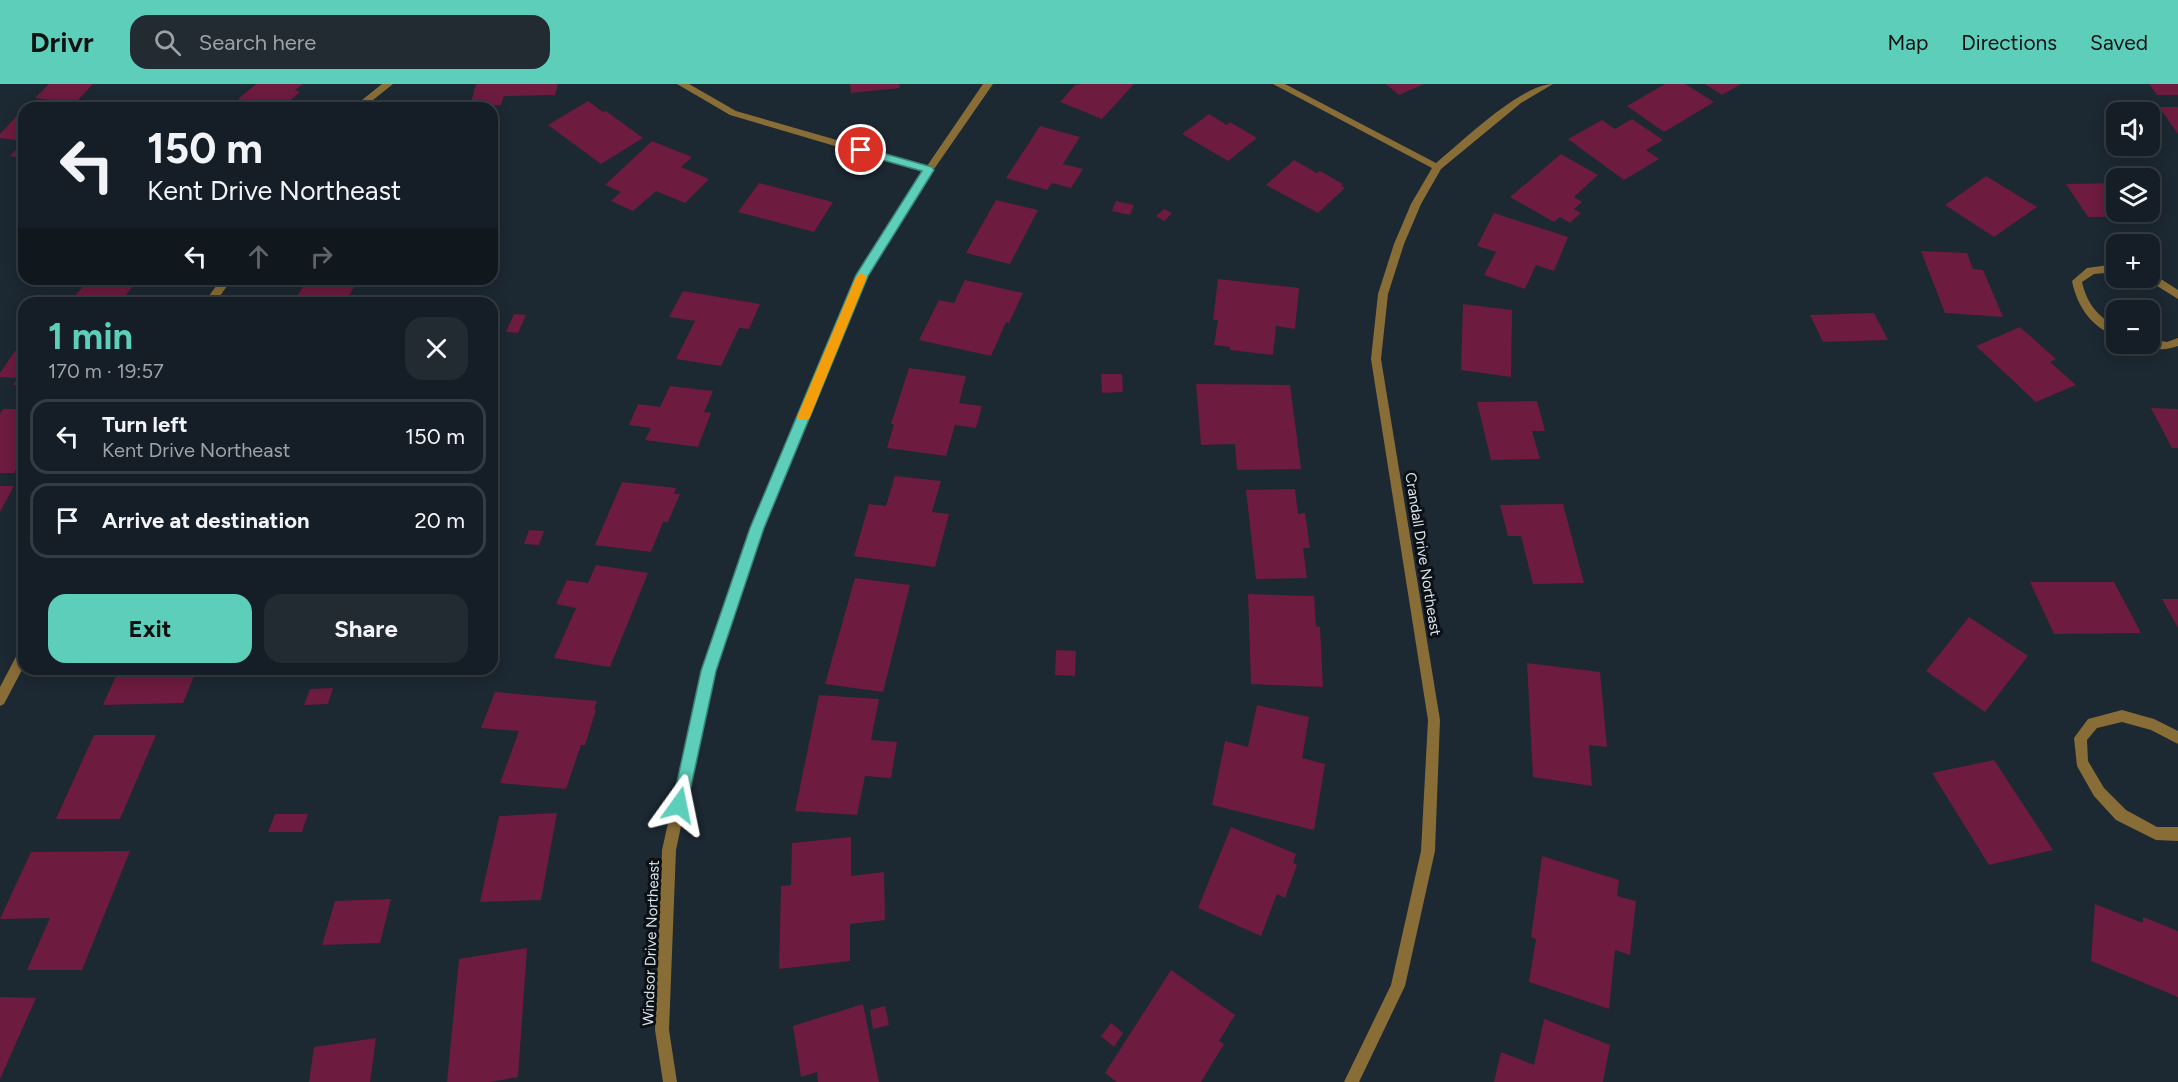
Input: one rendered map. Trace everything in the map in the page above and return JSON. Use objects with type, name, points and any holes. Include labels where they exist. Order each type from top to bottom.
[{"type":"street","points":[[365,102],[388,84]]},
{"type":"street","points":[[682,84],[733,113],[929,170]]},
{"type":"street","name":"Windsor Drive Northeast","points":[[670,1082],[662,1030],[669,850],[708,671],[757,528],[862,275],[929,170],[988,84]]},
{"type":"street","points":[[1278,84],[1437,167]]},
{"type":"street","name":"Crandall Drive Northeast","points":[[1351,1082],[1398,986],[1428,851],[1434,720],[1376,359],[1383,294],[1399,244],[1416,204],[1437,167],[1518,101],[1548,84]]},
{"type":"street","points":[[2106,269],[2091,271],[2077,281],[2080,299],[2095,319],[2106,326]]},
{"type":"street","points":[[2160,283],[2178,295]]},
{"type":"street","points":[[2160,345],[2167,346],[2178,342]]},
{"type":"street","points":[[0,700],[18,665]]},
{"type":"street","points":[[2178,738],[2154,725],[2122,716],[2093,723],[2080,738],[2082,762],[2100,792],[2121,814],[2156,833],[2178,834]]},
{"type":"building","points":[[49,84],[93,84],[76,102],[35,98]]},
{"type":"building","points":[[256,84],[303,84],[295,90],[300,92],[288,102],[241,102],[238,99]]},
{"type":"building","points":[[476,84],[558,84],[555,95],[504,96],[501,105],[498,105],[498,102],[471,102]]},
{"type":"building","points":[[850,84],[899,84],[900,88],[851,93]]},
{"type":"building","points":[[1134,84],[1102,119],[1060,102],[1075,85]]},
{"type":"building","points":[[1386,84],[1424,84],[1399,95]]},
{"type":"building","points":[[1665,84],[1685,84],[1714,102],[1664,132],[1627,106]]},
{"type":"building","points":[[1705,84],[1741,84],[1722,95]]},
{"type":"building","points":[[2149,84],[2178,84],[2178,95],[2157,95]]},
{"type":"building","points":[[588,101],[643,138],[601,164],[548,125]]},
{"type":"building","points":[[2160,107],[2178,107],[2178,134],[2160,108]]},
{"type":"building","points":[[18,114],[18,140],[0,138],[0,134]]},
{"type":"building","points":[[1209,114],[1227,125],[1230,122],[1257,138],[1228,161],[1182,134]]},
{"type":"building","points":[[1632,119],[1663,140],[1646,150],[1659,159],[1624,180],[1568,139],[1602,120],[1615,129]]},
{"type":"building","points":[[1040,126],[1080,137],[1063,164],[1083,169],[1071,188],[1052,183],[1047,190],[1006,178]]},
{"type":"building","points":[[652,141],[692,157],[681,167],[709,179],[685,203],[656,191],[633,211],[611,201],[621,192],[605,185]]},
{"type":"building","points":[[18,147],[18,157],[10,156]]},
{"type":"building","points":[[1561,154],[1598,175],[1574,197],[1582,202],[1574,209],[1581,213],[1570,223],[1560,217],[1554,222],[1510,197]]},
{"type":"building","points":[[1294,160],[1317,173],[1320,171],[1343,184],[1341,186],[1345,188],[1318,213],[1266,185]]},
{"type":"building","points":[[1986,176],[2037,207],[1994,237],[1945,205]]},
{"type":"building","points":[[759,183],[833,202],[814,232],[738,212]]},
{"type":"building","points":[[2106,183],[2106,217],[2088,217],[2066,184]]},
{"type":"building","points":[[996,200],[1038,210],[1010,264],[966,253]]},
{"type":"building","points":[[1116,201],[1134,205],[1130,215],[1112,211]]},
{"type":"building","points":[[1164,209],[1172,213],[1164,221],[1156,216]]},
{"type":"building","points":[[1494,213],[1568,237],[1554,271],[1536,265],[1525,289],[1484,275],[1496,252],[1477,246]]},
{"type":"building","points":[[1921,251],[1967,253],[1973,269],[1983,270],[2003,317],[1945,313]]},
{"type":"building","points":[[1218,279],[1299,288],[1295,329],[1276,326],[1273,355],[1230,350],[1230,347],[1214,345],[1218,320],[1213,320]]},
{"type":"building","points":[[965,280],[1023,293],[1009,323],[1006,322],[991,356],[919,340],[939,300],[954,303]]},
{"type":"building","points":[[84,285],[134,285],[124,297],[74,297]]},
{"type":"building","points":[[304,285],[354,287],[348,297],[297,297]]},
{"type":"building","points":[[683,291],[760,304],[749,329],[739,328],[721,366],[676,359],[695,321],[669,317]]},
{"type":"building","points":[[1463,304],[1512,310],[1511,377],[1461,370]]},
{"type":"building","points":[[1874,313],[1888,340],[1823,342],[1810,315]]},
{"type":"building","points":[[514,314],[526,315],[518,333],[506,332]]},
{"type":"building","points":[[2020,327],[2056,359],[2050,362],[2076,385],[2036,402],[1976,346]]},
{"type":"building","points":[[15,351],[18,351],[18,378],[0,377],[0,373]]},
{"type":"building","points":[[909,368],[966,376],[959,403],[982,406],[976,428],[955,425],[946,456],[887,448],[894,424],[891,424]]},
{"type":"building","points":[[1101,374],[1122,374],[1123,392],[1102,393]]},
{"type":"building","points":[[1196,384],[1290,385],[1301,469],[1237,470],[1235,444],[1201,445]]},
{"type":"building","points":[[670,386],[713,391],[704,412],[711,413],[698,447],[645,440],[651,428],[629,425],[638,404],[660,407]]},
{"type":"building","points":[[1537,401],[1545,431],[1532,431],[1540,459],[1491,460],[1477,402]]},
{"type":"building","points":[[2151,408],[2178,409],[2178,448],[2172,448]]},
{"type":"building","points":[[3,409],[18,409],[18,466],[14,473],[0,473],[0,414]]},
{"type":"building","points":[[895,476],[941,481],[932,512],[949,514],[935,567],[854,556],[869,504],[886,506]]},
{"type":"building","points":[[622,482],[676,488],[674,494],[680,494],[668,522],[663,522],[651,552],[595,545]]},
{"type":"building","points":[[0,486],[14,486],[0,512]]},
{"type":"building","points":[[1295,489],[1298,514],[1305,513],[1310,548],[1303,548],[1307,578],[1256,579],[1246,490]]},
{"type":"building","points":[[1563,504],[1584,583],[1533,584],[1521,536],[1508,536],[1500,505]]},
{"type":"building","points":[[529,530],[544,531],[539,545],[524,544]]},
{"type":"building","points":[[596,565],[648,573],[610,667],[554,658],[576,608],[556,604],[567,580],[588,583]]},
{"type":"building","points":[[855,578],[910,585],[883,692],[825,684]]},
{"type":"building","points":[[2030,582],[2114,582],[2141,633],[2054,634]]},
{"type":"building","points":[[1248,594],[1314,596],[1316,626],[1320,627],[1323,687],[1251,684]]},
{"type":"building","points":[[2162,599],[2178,599],[2178,628]]},
{"type":"building","points":[[1969,617],[2028,656],[1985,712],[1926,671]]},
{"type":"building","points":[[1056,650],[1076,651],[1075,676],[1055,675]]},
{"type":"building","points":[[1527,663],[1600,672],[1607,747],[1589,745],[1592,786],[1533,777]]},
{"type":"building","points":[[116,675],[194,675],[183,703],[103,705]]},
{"type":"building","points":[[333,688],[328,704],[304,705],[310,689]]},
{"type":"building","points":[[495,692],[597,701],[585,745],[581,745],[566,789],[500,783],[519,731],[481,728]]},
{"type":"building","points":[[819,695],[879,699],[871,740],[897,742],[891,778],[865,776],[857,815],[795,811]]},
{"type":"building","points":[[1257,705],[1309,717],[1302,758],[1325,764],[1314,830],[1212,805],[1225,741],[1248,747]]},
{"type":"building","points":[[94,735],[156,735],[120,819],[56,819]]},
{"type":"building","points":[[1994,760],[2053,850],[1989,865],[1932,773]]},
{"type":"building","points":[[557,813],[541,900],[480,902],[499,816]]},
{"type":"building","points":[[275,814],[308,814],[302,832],[268,832]]},
{"type":"building","points":[[1231,827],[1296,854],[1293,863],[1297,865],[1285,898],[1277,894],[1261,936],[1198,908]]},
{"type":"building","points":[[851,837],[851,876],[884,872],[885,920],[850,924],[850,961],[779,969],[781,886],[791,885],[792,843]]},
{"type":"building","points":[[130,851],[82,970],[27,970],[50,918],[0,919],[31,852]]},
{"type":"building","points":[[1542,856],[1619,880],[1617,896],[1636,901],[1630,955],[1615,950],[1609,1009],[1529,982],[1536,939],[1531,937]]},
{"type":"building","points":[[391,899],[380,943],[322,945],[335,901]]},
{"type":"building","points":[[2095,904],[2143,923],[2143,917],[2178,931],[2178,997],[2091,961]]},
{"type":"building","points":[[527,948],[518,1077],[490,1082],[447,1082],[459,959]]},
{"type":"building","points":[[1171,970],[1235,1015],[1219,1041],[1224,1044],[1201,1082],[1117,1082],[1105,1073]]},
{"type":"building","points":[[0,997],[36,998],[0,1079]]},
{"type":"building","points":[[863,1004],[879,1082],[818,1082],[817,1072],[801,1077],[793,1026]]},
{"type":"building","points":[[885,1006],[889,1025],[873,1029],[870,1010]]},
{"type":"building","points":[[1544,1019],[1610,1045],[1603,1082],[1494,1082],[1501,1052],[1534,1065]]},
{"type":"building","points":[[1111,1023],[1123,1033],[1114,1047],[1101,1036]]},
{"type":"building","points":[[376,1038],[370,1082],[309,1082],[314,1047]]},
{"type":"slow traffic","points":[[803,417],[861,277]]},
{"type":"route","points":[[679,805],[708,671],[757,528],[862,275],[929,170],[861,150]]}]
